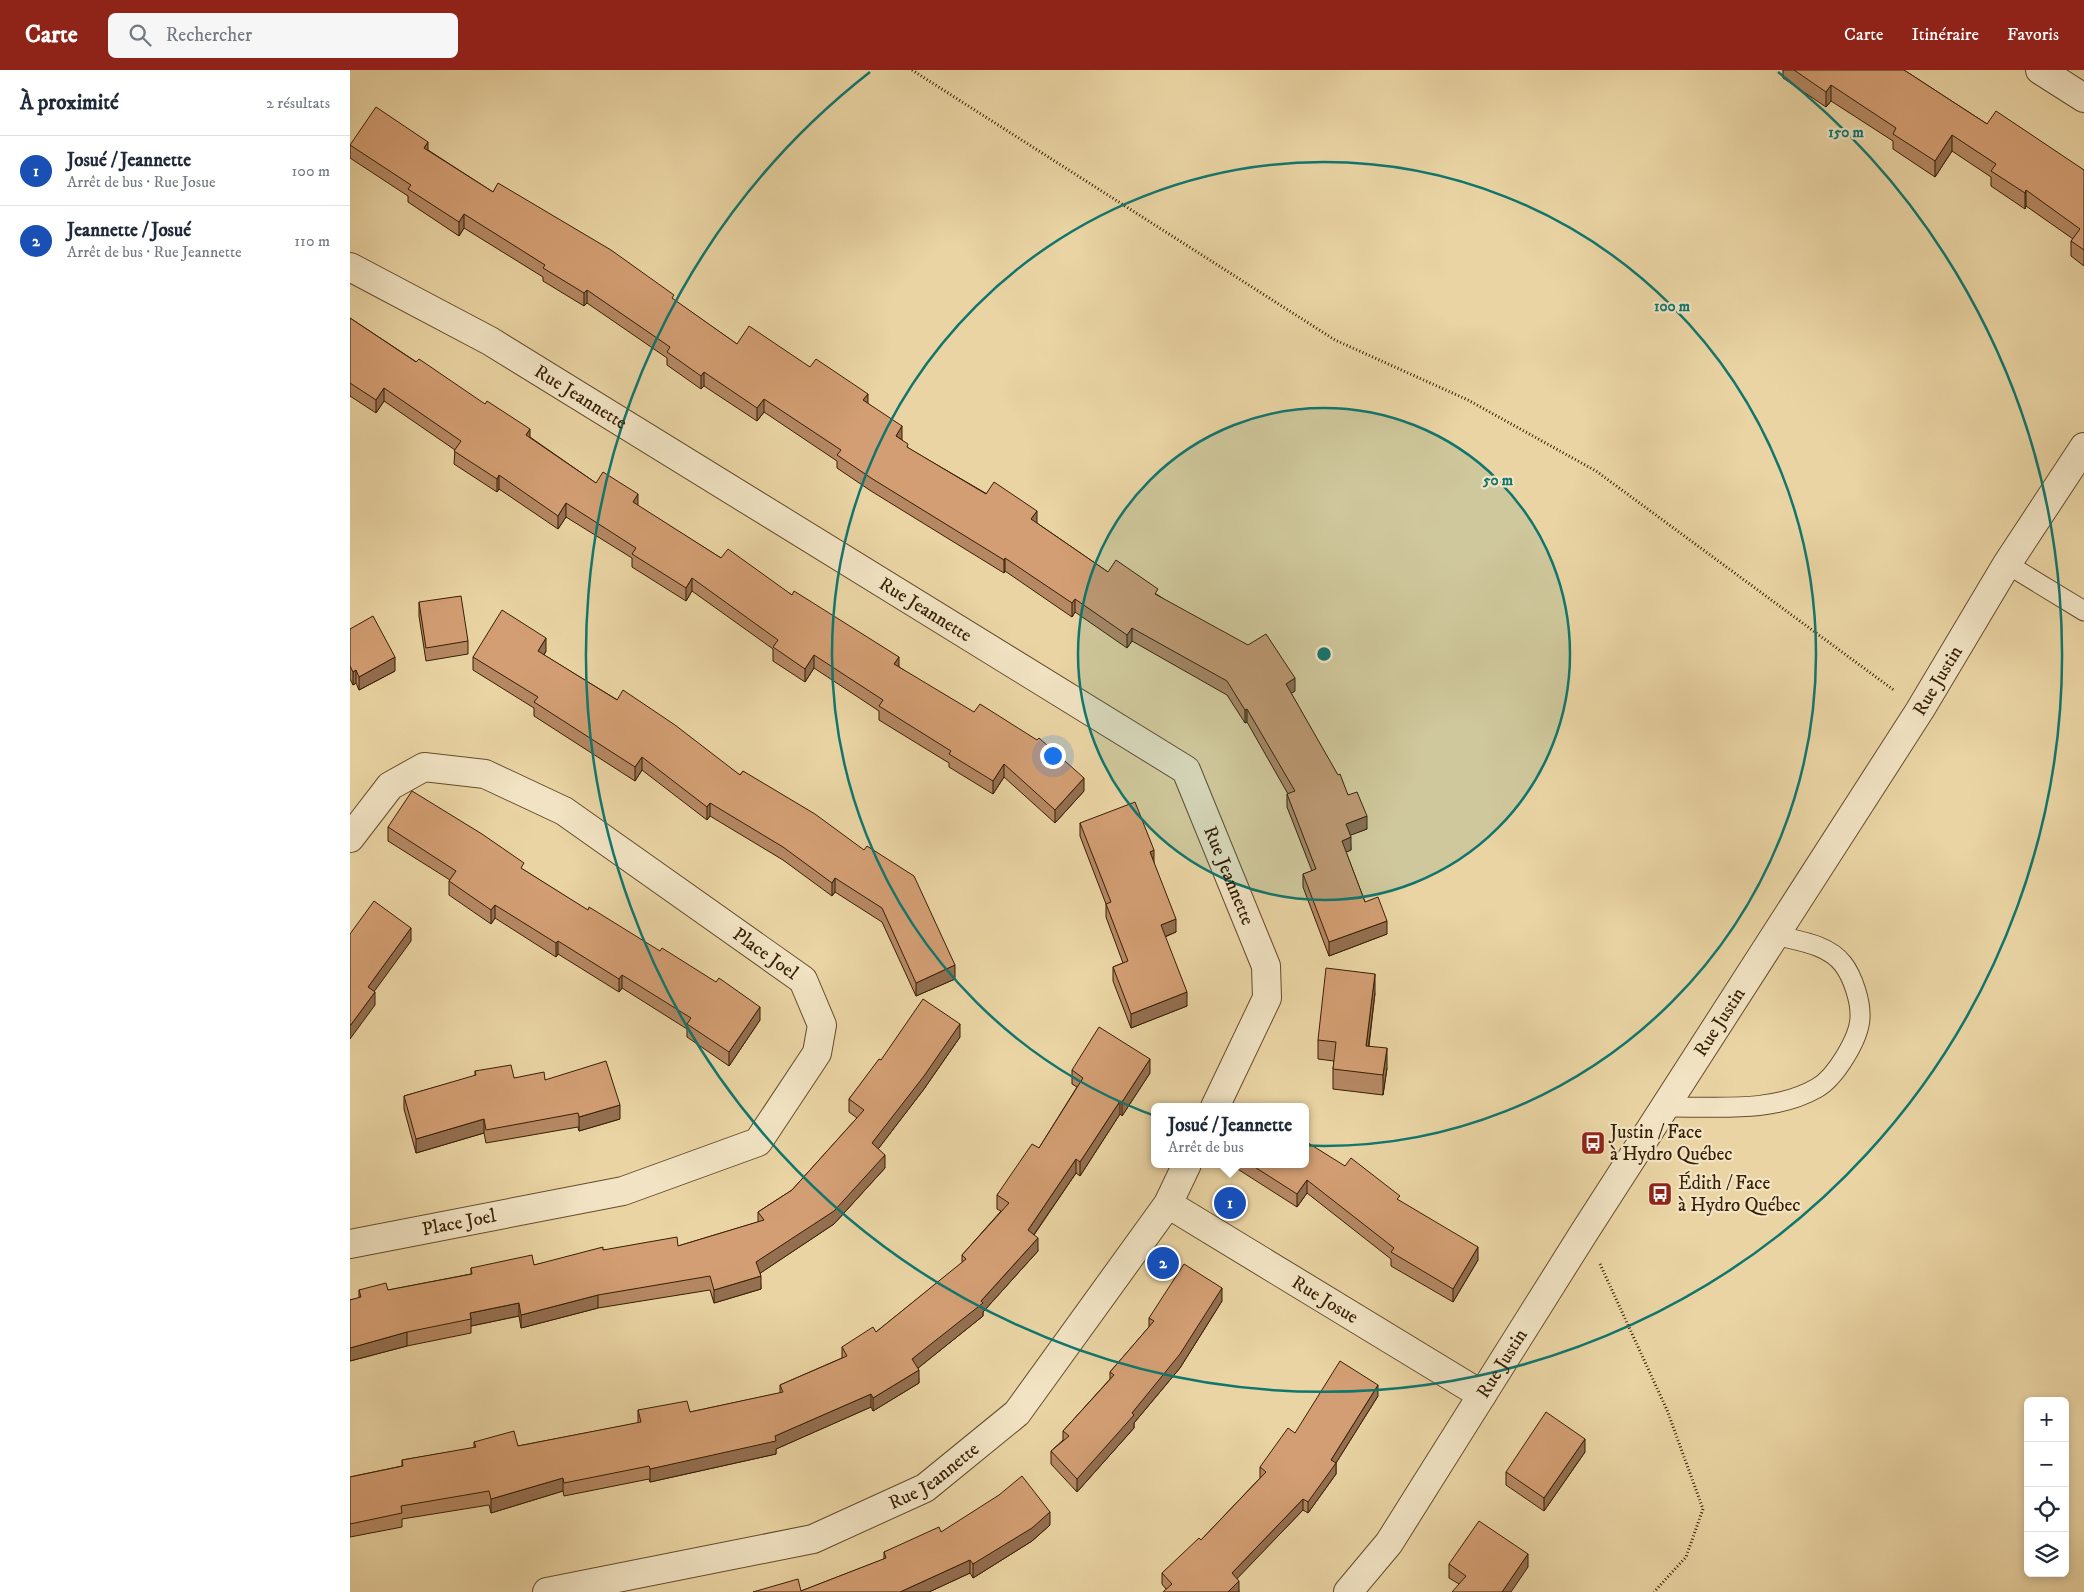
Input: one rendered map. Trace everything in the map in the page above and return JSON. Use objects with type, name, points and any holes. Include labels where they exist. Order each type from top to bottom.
[{"type":"street","points":[[2040,70],[2084,98]]},
{"type":"street","name":"Rue Jeannette","points":[[350,267],[490,341],[1186,770],[1266,966],[1268,998],[1217,1103]]},
{"type":"street","name":"Rue Justin","points":[[1348,1592],[1389,1543],[1664,1107],[1920,710],[2007,564],[2084,447]]},
{"type":"street","name":"Place Joel","points":[[350,838],[390,786],[424,767],[486,774],[564,811],[803,980],[822,1025],[817,1053],[758,1142],[623,1191],[350,1244]]},
{"type":"street","name":"Rue Jeannette","points":[[547,1592],[813,1539],[925,1488],[1017,1413],[1168,1204],[1185,1168]]},
{"type":"street","name":"Rue Josue","points":[[1168,1204],[1482,1395]]},
{"type":"lane","points":[[2007,564],[2084,611]]},
{"type":"lane","points":[[1664,1107],[1773,1106],[1819,1088],[1847,1058],[1860,1019],[1855,989],[1843,964],[1819,946],[1775,935]]},
{"type":"path","points":[[912,70],[1335,340],[1468,400],[1596,470],[1920,710]]},
{"type":"path","points":[[1585,1231],[1667,1410],[1703,1509],[1686,1557],[1654,1592]]},
{"type":"building","points":[[1794,70],[1904,70],[1987,124],[1996,111],[2084,170],[2084,250],[2071,241],[2080,229],[2026,190],[2025,193],[1991,171],[1996,164],[1952,135],[1935,161],[1893,134],[1896,128],[1831,85],[1826,92]]},
{"type":"building","points":[[376,107],[428,142],[424,148],[493,192],[498,183],[611,250],[674,295],[672,298],[737,344],[749,326],[810,367],[816,359],[868,394],[863,400],[902,426],[896,436],[908,444],[907,447],[986,494],[994,482],[1037,511],[1031,519],[1108,572],[1116,560],[1158,589],[1155,594],[1248,645],[1266,634],[1295,678],[1286,684],[1338,775],[1340,774],[1348,795],[1357,792],[1367,816],[1346,824],[1351,837],[1342,841],[1365,902],[1378,897],[1387,921],[1329,942],[1303,874],[1316,869],[1287,794],[1295,791],[1247,709],[1245,710],[1227,681],[1132,628],[1127,635],[1075,599],[1072,603],[1005,558],[1004,560],[871,478],[837,455],[841,450],[764,399],[757,408],[704,372],[701,376],[667,352],[670,347],[587,290],[584,293],[543,268],[545,265],[464,214],[459,222],[408,189],[411,185],[350,145]]},
{"type":"building","points":[[350,318],[416,362],[419,359],[485,404],[487,401],[530,429],[526,435],[596,483],[603,472],[638,494],[633,502],[721,558],[728,549],[792,595],[794,591],[899,657],[894,664],[974,712],[980,704],[1037,740],[1039,738],[1084,778],[1055,810],[1004,764],[993,781],[949,754],[951,751],[879,706],[883,700],[814,655],[805,669],[773,647],[778,640],[692,578],[686,588],[632,554],[636,548],[566,503],[558,516],[499,475],[497,479],[454,451],[461,441],[384,388],[376,400],[350,383]]},
{"type":"building","points":[[461,596],[468,641],[426,648],[419,602]]},
{"type":"building","points":[[502,610],[546,638],[538,651],[617,700],[623,690],[675,725],[740,775],[743,771],[815,814],[864,850],[867,846],[914,876],[955,965],[916,983],[882,908],[835,878],[832,883],[783,847],[710,803],[707,807],[642,757],[635,767],[534,702],[538,697],[473,657]]},
{"type":"building","points":[[373,616],[395,657],[359,677],[356,670],[353,672],[350,666],[350,629]]},
{"type":"building","points":[[412,791],[482,834],[524,863],[521,868],[588,910],[589,907],[660,951],[662,948],[716,982],[719,978],[760,1007],[729,1052],[687,1024],[691,1018],[622,975],[619,979],[495,905],[491,910],[449,881],[456,871],[388,827]]},
{"type":"building","points":[[1135,802],[1154,850],[1150,852],[1176,919],[1161,925],[1187,992],[1131,1014],[1113,967],[1128,961],[1106,904],[1111,902],[1080,823]]},
{"type":"building","points":[[374,901],[411,928],[368,987],[375,992],[350,1026],[350,934]]},
{"type":"building","points":[[1326,968],[1375,974],[1366,1046],[1387,1048],[1383,1075],[1333,1069],[1336,1042],[1318,1040]]},
{"type":"building","points":[[923,999],[960,1024],[924,1076],[872,1143],[885,1155],[834,1211],[756,1262],[761,1276],[714,1290],[710,1276],[598,1295],[521,1315],[519,1303],[470,1313],[471,1319],[407,1332],[350,1348],[350,1300],[361,1297],[359,1290],[386,1283],[388,1290],[472,1274],[471,1268],[532,1255],[534,1265],[603,1247],[603,1250],[677,1237],[678,1246],[764,1220],[758,1212],[792,1190],[864,1110],[849,1099],[879,1059],[881,1060]]},
{"type":"building","points":[[1099,1027],[1150,1059],[1080,1162],[1076,1159],[1028,1230],[1038,1238],[981,1301],[983,1303],[912,1359],[919,1370],[873,1398],[871,1394],[775,1436],[776,1441],[650,1469],[649,1466],[564,1483],[563,1478],[491,1499],[489,1491],[401,1506],[402,1513],[350,1524],[350,1477],[403,1466],[402,1460],[476,1447],[474,1442],[514,1431],[518,1446],[641,1422],[638,1410],[687,1401],[690,1412],[783,1392],[780,1385],[847,1356],[842,1347],[873,1327],[876,1332],[966,1259],[962,1255],[1009,1203],[997,1195],[1032,1144],[1039,1148],[1083,1078],[1072,1070]]},
{"type":"building","points":[[606,1061],[620,1105],[579,1117],[578,1113],[486,1130],[484,1119],[416,1139],[404,1096],[476,1075],[475,1071],[511,1065],[514,1078],[544,1072],[545,1080]]},
{"type":"building","points":[[1309,1144],[1345,1166],[1351,1158],[1400,1196],[1397,1199],[1478,1247],[1453,1289],[1391,1252],[1394,1248],[1307,1180],[1297,1194],[1256,1168],[1309,1168]]},
{"type":"building","points":[[1184,1264],[1222,1288],[1180,1354],[1132,1413],[1134,1415],[1077,1479],[1051,1451],[1069,1436],[1063,1431],[1114,1375],[1110,1372],[1154,1321],[1149,1318]]},
{"type":"building","points":[[1340,1361],[1378,1385],[1331,1460],[1336,1463],[1308,1502],[1303,1499],[1232,1573],[1239,1581],[1228,1592],[1163,1592],[1172,1584],[1162,1573],[1199,1538],[1201,1540],[1266,1472],[1260,1467],[1288,1428],[1295,1433]]},
{"type":"building","points":[[1546,1412],[1585,1439],[1544,1498],[1506,1472]]},
{"type":"building","points":[[1022,1476],[1050,1512],[1032,1528],[973,1564],[970,1560],[900,1592],[753,1592],[798,1579],[801,1591],[886,1558],[884,1552],[939,1527],[941,1532],[999,1495]]},
{"type":"building","points":[[1479,1521],[1528,1554],[1502,1592],[1452,1592],[1466,1576],[1449,1564]]},
{"type":"place","name":"Justin / Face à Hydro Québec","points":[[1593,1143]]},
{"type":"place","name":"Édith / Face à Hydro Québec","points":[[1660,1194]]},
{"type":"place","name":"Josué / Jeannette","points":[[1230,1203]]},
{"type":"place","name":"Jeannette / Josué","points":[[1163,1263]]}]
